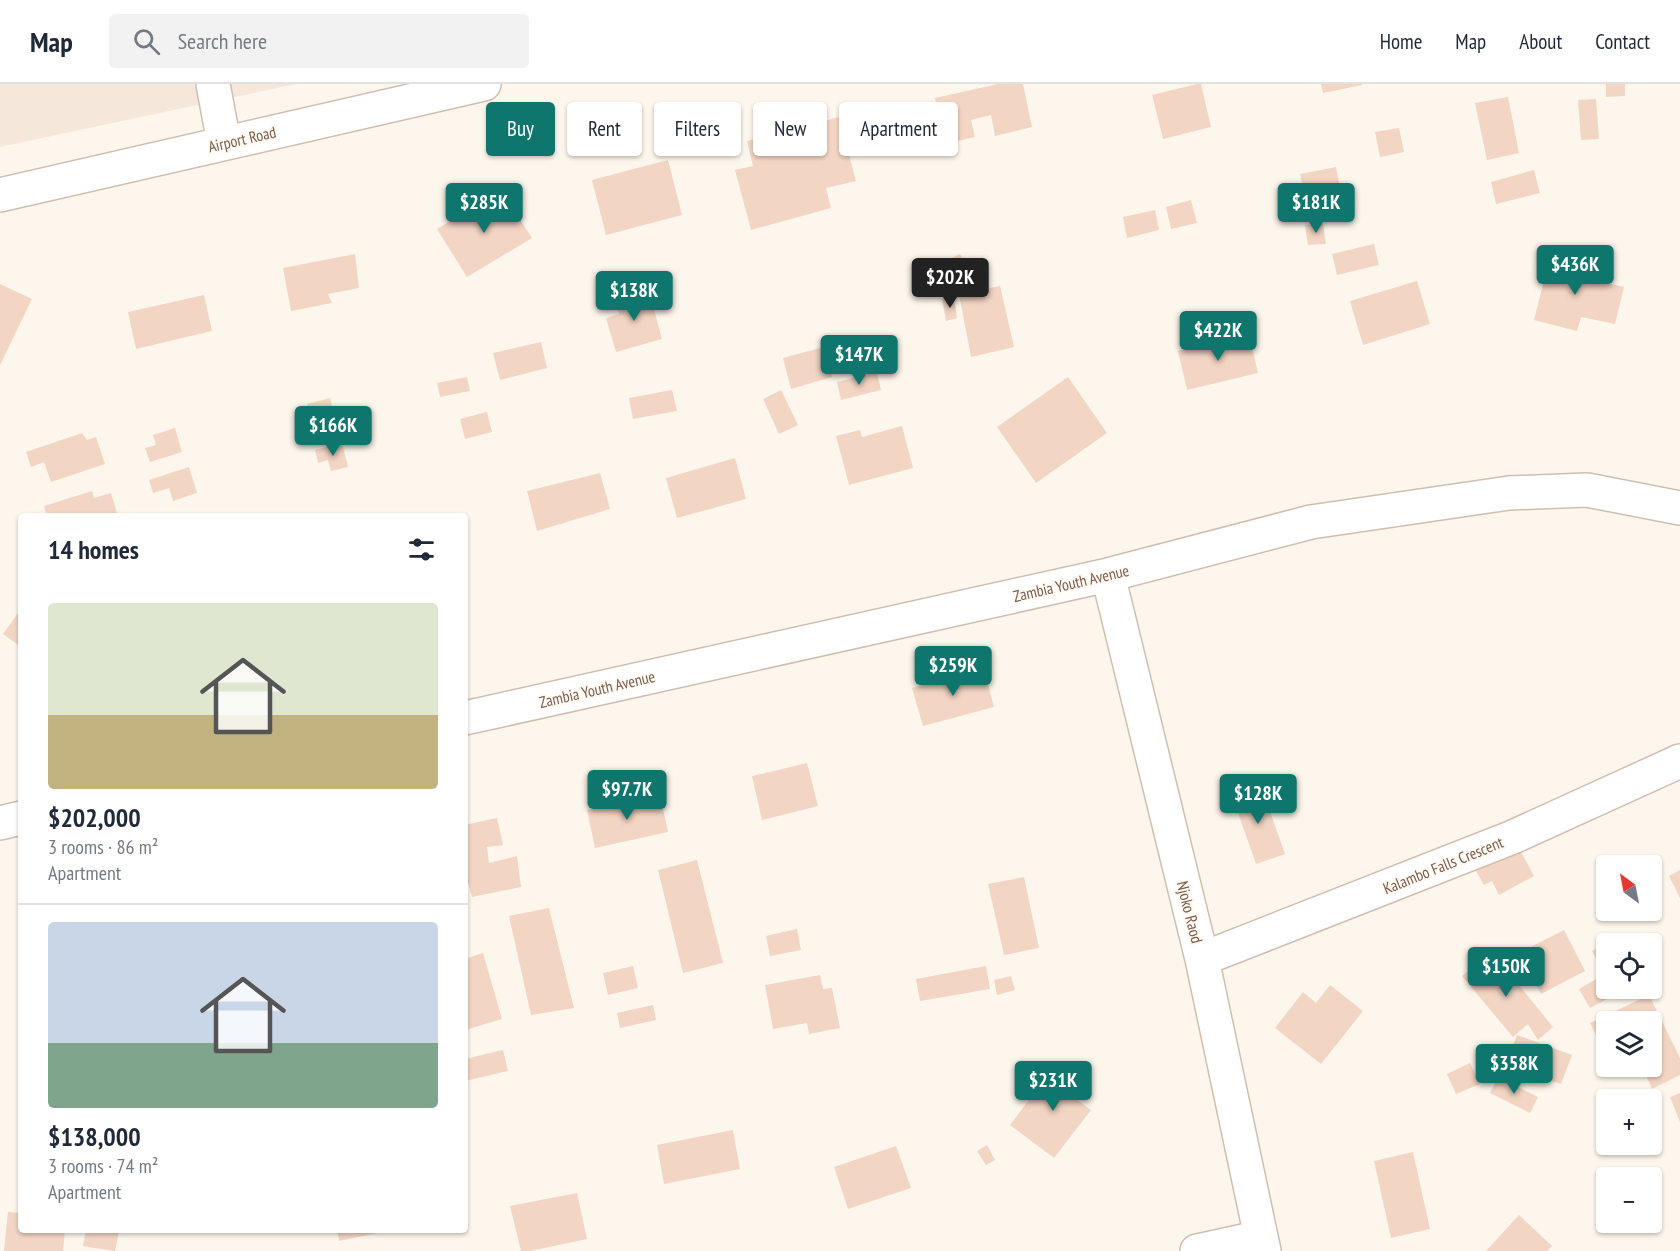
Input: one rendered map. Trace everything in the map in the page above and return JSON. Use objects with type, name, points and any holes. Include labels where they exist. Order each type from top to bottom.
[{"type":"street","points":[[213,84],[224,143]]},
{"type":"street","name":"Airport Road","points":[[0,195],[484,84]]},
{"type":"street","name":"Zambia Youth Avenue","points":[[468,717],[1108,575],[1311,522],[1509,493],[1587,490],[1680,508]]},
{"type":"street","name":"Njoko Raod","points":[[1108,575],[1202,959],[1263,1244]]},
{"type":"street","name":"Kalambo Falls Crescent","points":[[1202,959],[1513,837],[1680,760]]},
{"type":"street","points":[[0,823],[18,819]]},
{"type":"street","points":[[1197,1251],[1263,1244]]},
{"type":"shaded area","points":[[0,84],[296,84],[0,147]]},
{"type":"building","points":[[998,84],[1023,84],[1032,127],[995,136],[991,115],[971,120],[975,137],[958,141],[958,102],[936,102],[935,98]]},
{"type":"building","points":[[1201,84],[1211,127],[1163,139],[1152,95]]},
{"type":"building","points":[[1321,84],[1362,84],[1362,85],[1323,93]]},
{"type":"building","points":[[1606,84],[1625,84],[1625,96],[1606,97]]},
{"type":"building","points":[[1508,97],[1519,153],[1487,160],[1475,103]]},
{"type":"building","points":[[1596,99],[1599,139],[1581,140],[1578,100]]},
{"type":"building","points":[[839,117],[839,156],[849,156],[856,181],[826,188],[831,208],[751,230],[735,170],[753,166],[747,141],[753,139],[753,156],[827,156],[827,120]]},
{"type":"building","points":[[1399,128],[1404,152],[1380,157],[1375,132]]},
{"type":"building","points":[[668,160],[682,215],[606,235],[592,180]]},
{"type":"building","points":[[1336,167],[1341,193],[1306,201],[1300,174]]},
{"type":"building","points":[[1534,170],[1540,193],[1496,204],[1491,182]]},
{"type":"building","points":[[501,191],[532,238],[467,277],[437,229]]},
{"type":"building","points":[[1191,200],[1197,223],[1171,229],[1166,207]]},
{"type":"building","points":[[1155,210],[1159,230],[1127,238],[1123,217]]},
{"type":"building","points":[[1323,224],[1326,244],[1308,245],[1305,225]]},
{"type":"building","points":[[1374,244],[1379,265],[1337,275],[1332,254]]},
{"type":"building","points":[[1551,253],[1585,261],[1581,277],[1624,287],[1615,324],[1581,317],[1577,331],[1534,320]]},
{"type":"building","points":[[355,254],[359,288],[328,294],[332,303],[291,311],[283,268]]},
{"type":"building","points":[[960,254],[968,271],[945,282],[937,265]]},
{"type":"building","points":[[1417,281],[1430,324],[1363,345],[1350,301]]},
{"type":"building","points":[[0,284],[32,299],[0,365]]},
{"type":"building","points":[[1000,286],[1014,347],[971,357],[959,294]]},
{"type":"building","points":[[649,291],[662,339],[616,352],[606,318],[619,314],[615,300]]},
{"type":"building","points":[[204,295],[212,331],[136,349],[128,312]]},
{"type":"building","points":[[954,297],[957,318],[946,321],[942,299]]},
{"type":"building","points":[[1249,334],[1258,373],[1187,390],[1178,351]]},
{"type":"building","points":[[541,342],[547,368],[500,380],[493,353]]},
{"type":"building","points":[[824,347],[832,377],[791,389],[783,358]]},
{"type":"building","points":[[877,372],[881,390],[841,400],[837,382]]},
{"type":"building","points":[[467,377],[470,391],[440,397],[437,383]]},
{"type":"building","points":[[1068,377],[1107,433],[1036,483],[997,427]]},
{"type":"building","points":[[672,390],[677,411],[633,419],[629,398]]},
{"type":"building","points":[[781,390],[798,425],[779,434],[763,399]]},
{"type":"building","points":[[330,398],[335,417],[302,426],[299,413],[309,411],[307,404]]},
{"type":"building","points":[[487,412],[492,432],[465,439],[460,419]]},
{"type":"building","points":[[902,426],[913,468],[849,485],[836,436],[860,430],[862,437]]},
{"type":"building","points":[[175,428],[182,452],[150,462],[145,448],[156,445],[153,435]]},
{"type":"building","points":[[82,433],[87,440],[96,437],[105,464],[51,482],[44,462],[31,467],[26,452]]},
{"type":"building","points":[[342,443],[348,467],[331,471],[328,460],[318,463],[315,450]]},
{"type":"building","points":[[735,458],[746,499],[677,518],[666,478]]},
{"type":"building","points":[[189,467],[197,493],[173,501],[169,488],[153,493],[149,480]]},
{"type":"building","points":[[600,473],[610,509],[537,531],[527,491]]},
{"type":"building","points":[[92,491],[94,498],[111,493],[117,513],[46,513],[44,506]]},
{"type":"building","points":[[18,613],[18,645],[3,634]]},
{"type":"building","points":[[984,669],[994,707],[923,726],[912,688]]},
{"type":"building","points":[[807,763],[818,806],[762,820],[752,776]]},
{"type":"building","points":[[1261,786],[1285,854],[1256,864],[1232,796]]},
{"type":"building","points":[[660,795],[668,832],[595,848],[587,810]]},
{"type":"building","points":[[497,818],[503,845],[487,847],[489,863],[517,856],[521,887],[472,897],[468,882],[468,824]]},
{"type":"building","points":[[1515,841],[1534,876],[1499,895],[1492,881],[1484,885],[1472,864]]},
{"type":"building","points":[[697,860],[723,963],[683,973],[658,870]]},
{"type":"building","points":[[1680,870],[1680,898],[1669,876]]},
{"type":"building","points":[[1024,877],[1039,948],[1004,955],[988,884]]},
{"type":"building","points":[[549,908],[574,1008],[531,1015],[509,916]]},
{"type":"building","points":[[797,929],[801,950],[770,956],[766,936]]},
{"type":"building","points":[[1564,930],[1585,971],[1541,994],[1519,953]]},
{"type":"building","points":[[1492,952],[1553,1027],[1538,1040],[1528,1024],[1513,1037],[1462,976]]},
{"type":"building","points":[[483,953],[502,1019],[468,1029],[468,958]]},
{"type":"building","points":[[633,966],[638,988],[608,995],[603,973]]},
{"type":"building","points":[[986,966],[990,989],[920,1001],[916,979]]},
{"type":"building","points":[[820,975],[823,989],[832,988],[840,1028],[809,1034],[807,1023],[773,1029],[765,985]]},
{"type":"building","points":[[1011,976],[1015,990],[997,995],[994,980]]},
{"type":"building","points":[[1596,979],[1596,999],[1607,999],[1590,1008],[1579,989]]},
{"type":"building","points":[[1330,985],[1363,1011],[1321,1064],[1275,1028],[1303,992],[1316,1003]]},
{"type":"building","points":[[1641,999],[1651,999],[1657,1011],[1615,1011]]},
{"type":"building","points":[[653,1005],[656,1020],[620,1028],[617,1013]]},
{"type":"building","points":[[1596,1020],[1596,1035],[1590,1023]]},
{"type":"building","points":[[1662,1021],[1680,1058],[1680,1075],[1652,1089],[1647,1077],[1662,1077]]},
{"type":"building","points":[[1517,1035],[1572,1055],[1561,1084],[1506,1064]]},
{"type":"building","points":[[503,1050],[508,1071],[468,1080],[468,1058]]},
{"type":"building","points":[[1057,1063],[1084,1083],[1073,1097],[1091,1110],[1054,1158],[1010,1125]]},
{"type":"building","points":[[1470,1063],[1480,1084],[1456,1094],[1447,1074]]},
{"type":"building","points":[[1498,1077],[1538,1097],[1530,1113],[1490,1093]]},
{"type":"building","points":[[1680,1093],[1680,1122],[1670,1097]]},
{"type":"building","points":[[733,1130],[740,1169],[664,1184],[657,1145]]},
{"type":"building","points":[[987,1145],[995,1160],[986,1165],[977,1151]]},
{"type":"building","points":[[896,1146],[911,1188],[848,1209],[834,1167]]},
{"type":"building","points":[[1413,1152],[1430,1229],[1391,1238],[1374,1161]]},
{"type":"building","points":[[577,1193],[587,1239],[521,1251],[510,1206]]},
{"type":"building","points":[[8,1212],[18,1213],[18,1233],[65,1233],[63,1251],[4,1251]]},
{"type":"building","points":[[1519,1215],[1552,1246],[1547,1251],[1486,1251]]},
{"type":"building","points":[[85,1233],[119,1233],[115,1251],[83,1246]]},
{"type":"building","points":[[338,1233],[377,1233],[339,1241]]}]
